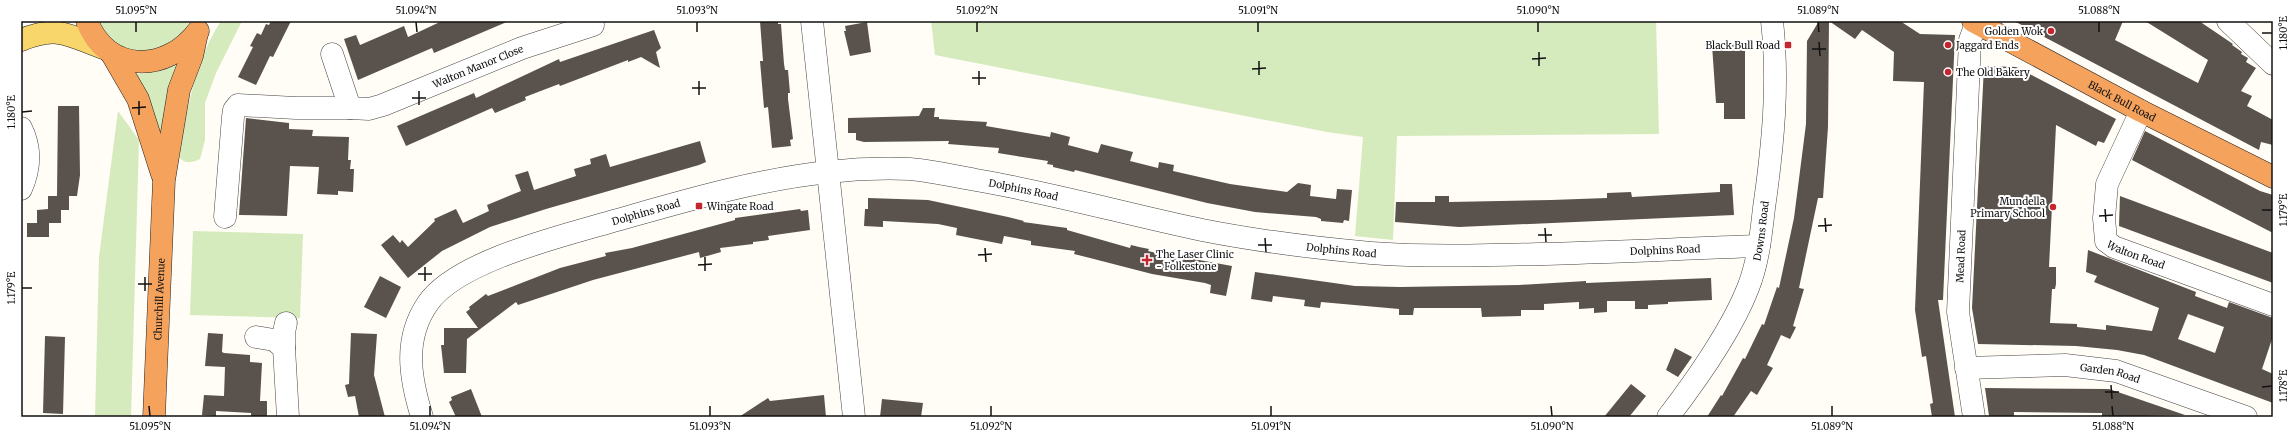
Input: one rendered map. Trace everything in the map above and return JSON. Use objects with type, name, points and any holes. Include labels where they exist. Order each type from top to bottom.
[{"type":"highway","name":"Churchill Avenue","points":[[87,21],[90,30],[108,52],[138,99],[164,180]]},
{"type":"highway","name":"Black Bull Road","points":[[1975,22],[2141,112],[2273,177]]},
{"type":"highway","name":"Churchill Avenue","points":[[154,417],[164,180],[179,90],[201,27]]},
{"type":"highway","points":[[108,52],[138,62],[162,59],[184,48],[201,27]]},
{"type":"main road","points":[[21,40],[39,33],[58,31],[108,52]]},
{"type":"street","points":[[812,21],[854,417]]},
{"type":"street","name":"Downs Road","points":[[1668,417],[1724,334],[1748,288],[1759,246],[1776,117],[1776,74],[1772,21]]},
{"type":"street","points":[[2228,21],[2273,64]]},
{"type":"street","name":"Mead Road","points":[[1974,417],[1958,312],[1970,40],[1975,22]]},
{"type":"street","name":"Walton Manor Close","points":[[225,217],[233,117],[234,110],[238,105],[296,108],[353,108],[383,105],[581,25]]},
{"type":"street","points":[[332,54],[353,108]]},
{"type":"street","name":"Walton Road","points":[[2141,112],[2107,184],[2104,218],[2106,241],[2114,247],[2273,305]]},
{"type":"street","points":[[21,128],[25,136],[29,160],[26,177],[21,189]]},
{"type":"street","name":"Dolphins Road","points":[[422,417],[412,383],[411,350],[417,322],[429,301],[438,292],[461,276],[473,269],[521,250],[670,204],[747,186],[827,172],[887,169],[929,172],[1017,187],[1201,230],[1279,244],[1376,253],[1537,255],[1759,246]]},
{"type":"street","points":[[286,323],[284,332],[284,348],[288,417]]},
{"type":"street","points":[[256,337],[278,341],[284,348]]},
{"type":"street","name":"Garden Road","points":[[1966,368],[2064,365],[2116,370],[2246,417]]},
{"type":"green space","points":[[96,21],[190,21],[176,41],[162,49],[135,53],[113,43]]},
{"type":"green space","points":[[221,21],[242,21],[216,73],[205,103],[205,140],[200,159],[192,162],[185,162],[180,158],[185,123],[193,87],[205,52]]},
{"type":"green space","points":[[931,21],[1656,21],[1659,134],[1397,136],[1393,240],[1355,236],[1363,137],[1327,132],[935,55]]},
{"type":"green space","points":[[179,63],[162,138],[134,74],[143,74],[168,68]]},
{"type":"green space","points":[[118,111],[139,140],[131,417],[95,417],[99,257]]},
{"type":"green space","points":[[193,231],[303,234],[300,318],[190,315]]},
{"type":"building","points":[[271,21],[291,21],[273,57],[270,56],[256,85],[238,77],[253,47],[250,46],[257,33],[261,35],[266,24],[269,25]]},
{"type":"building","points":[[442,21],[509,21],[434,53],[432,48],[358,80],[344,39],[356,35],[360,45],[404,26],[408,37]]},
{"type":"building","points":[[760,21],[778,21],[778,24],[781,24],[784,64],[785,70],[788,70],[790,93],[788,93],[788,99],[793,139],[790,140],[791,146],[772,148],[768,107],[764,108],[760,61],[763,61]]},
{"type":"building","points":[[1819,21],[1829,21],[1828,127],[1823,198],[1818,198],[1799,288],[1804,289],[1793,326],[1796,327],[1790,339],[1781,335],[1767,365],[1773,368],[1757,395],[1751,391],[1733,417],[1707,417],[1721,395],[1722,396],[1743,358],[1745,359],[1762,324],[1764,325],[1777,287],[1779,288],[1794,218],[1806,124],[1807,41]]},
{"type":"building","points":[[1829,21],[1900,21],[1920,34],[1955,35],[1943,300],[1938,300],[1955,417],[1932,417],[1930,404],[1933,403],[1926,356],[1922,357],[1915,310],[1924,82],[1893,81],[1894,52],[1862,30],[1855,39]]},
{"type":"building","points":[[2014,21],[2123,21],[2115,40],[2198,83],[2208,60],[2145,21],[2199,21],[2233,44],[2232,45],[2242,52],[2241,54],[2248,58],[2246,62],[2256,68],[2241,91],[2252,96],[2247,106],[2273,120],[2273,145],[2261,142],[2259,150]]},
{"type":"building","points":[[867,22],[871,52],[850,56],[844,31],[846,31],[845,26]]},
{"type":"building","points":[[654,30],[661,48],[656,52],[660,68],[641,57],[628,62],[628,60],[560,86],[559,84],[525,97],[526,100],[495,113],[492,108],[406,146],[397,126],[474,93],[476,98],[559,59],[560,62]]},
{"type":"building","points":[[1745,44],[1745,119],[1724,119],[1724,103],[1716,103],[1712,45]]},
{"type":"building","points":[[1984,66],[2016,67],[2116,119],[2104,143],[2098,141],[2096,146],[2056,125],[2049,267],[2056,267],[2056,284],[2055,289],[2052,289],[2050,323],[2077,324],[2077,327],[2106,330],[2106,325],[2152,331],[2159,308],[2094,282],[2097,276],[2086,272],[2088,250],[2196,292],[2195,296],[2227,308],[2229,302],[2273,318],[2273,336],[2262,369],[2273,374],[2273,403],[2144,355],[2117,350],[2076,346],[1978,344],[1972,308]],"holes":[[[2188,314],[2224,327],[2215,353],[2178,339]]]},
{"type":"building","points":[[58,106],[79,106],[80,175],[77,196],[57,196]]},
{"type":"building","points":[[923,108],[935,108],[934,117],[939,117],[939,119],[987,122],[986,126],[1050,137],[1051,132],[1070,137],[1068,145],[1098,153],[1101,144],[1133,152],[1130,161],[1158,168],[1159,162],[1174,165],[1173,171],[1230,184],[1287,192],[1298,183],[1311,185],[1310,196],[1336,199],[1337,189],[1352,190],[1349,221],[1344,220],[1343,223],[1321,221],[1321,219],[1316,217],[1255,212],[1207,203],[1075,170],[1074,172],[1053,167],[1053,165],[1047,164],[1048,161],[998,153],[999,148],[948,144],[949,141],[864,142],[856,140],[856,133],[848,133],[848,118],[919,116]]},
{"type":"building","points":[[246,118],[289,123],[289,129],[313,130],[312,136],[349,137],[348,160],[351,160],[350,169],[354,169],[353,192],[338,191],[338,195],[317,194],[319,167],[290,166],[287,216],[239,215]]},
{"type":"building","points":[[2145,131],[2260,191],[2273,195],[2273,233],[2132,160]]},
{"type":"building","points":[[700,141],[706,162],[490,227],[442,251],[408,278],[381,245],[393,235],[400,243],[402,240],[408,247],[435,221],[434,219],[456,209],[463,223],[489,211],[487,205],[521,191],[515,175],[528,171],[534,190],[576,176],[574,169],[591,164],[590,159],[606,154],[610,167]]},
{"type":"building","points":[[1720,184],[1732,184],[1734,215],[1459,227],[1395,222],[1396,202],[1435,202],[1435,196],[1449,196],[1449,202],[1607,198],[1607,193],[1631,192],[1632,197],[1720,192]]},
{"type":"building","points":[[48,196],[69,196],[69,210],[61,210],[61,223],[49,223],[49,237],[27,237],[27,223],[37,223],[37,210],[48,209]]},
{"type":"building","points":[[2120,196],[2273,253],[2273,283],[2119,226]]},
{"type":"building","points":[[868,198],[928,200],[1008,217],[1024,221],[1023,222],[1067,228],[1067,230],[1130,248],[1131,245],[1177,258],[1177,256],[1232,266],[1226,296],[1210,293],[1211,285],[1205,283],[1152,274],[1074,254],[1075,251],[1031,245],[1031,241],[1004,236],[1002,244],[956,235],[957,228],[938,224],[883,221],[883,227],[864,226],[865,209],[868,209]]},
{"type":"building","points":[[800,209],[801,211],[808,210],[810,230],[768,236],[769,240],[753,242],[753,244],[720,248],[721,252],[700,258],[699,252],[593,280],[518,305],[516,302],[467,339],[466,373],[444,373],[441,345],[444,345],[444,328],[478,328],[466,312],[470,309],[469,307],[486,294],[488,296],[560,268],[606,256],[605,253],[632,248],[735,220],[735,218]]},
{"type":"building","points":[[1255,272],[1355,286],[1400,287],[1519,285],[1586,281],[1586,283],[1711,278],[1712,300],[1668,302],[1668,304],[1648,305],[1648,309],[1635,309],[1635,301],[1607,301],[1607,312],[1594,313],[1594,308],[1579,309],[1579,302],[1544,304],[1544,310],[1521,310],[1521,316],[1482,317],[1481,308],[1414,308],[1413,315],[1399,315],[1399,309],[1321,302],[1320,308],[1304,306],[1305,300],[1273,296],[1272,302],[1251,299]]},
{"type":"building","points":[[380,276],[401,287],[386,318],[364,307]]},
{"type":"building","points":[[208,333],[223,334],[222,352],[250,355],[250,362],[262,363],[260,401],[267,401],[267,417],[251,417],[251,413],[216,411],[216,416],[202,415],[204,395],[224,396],[225,367],[205,366]]},
{"type":"building","points":[[351,333],[377,334],[374,375],[385,417],[359,417],[355,396],[348,397],[345,385],[349,384]]},
{"type":"building","points":[[45,336],[65,337],[63,414],[43,413]]},
{"type":"building","points":[[1675,348],[1692,357],[1678,377],[1666,370]]},
{"type":"building","points":[[1631,384],[1646,396],[1629,417],[1604,417]]},
{"type":"building","points":[[1985,388],[2109,389],[2185,415],[2102,417],[2102,413],[2014,412],[2014,416],[1989,416]]},
{"type":"building","points":[[471,389],[482,417],[456,417],[449,402],[452,400],[451,397]]},
{"type":"building","points":[[824,395],[826,417],[739,417],[768,398],[770,401]]},
{"type":"building","points":[[882,399],[923,403],[921,417],[880,417]]},
{"type":"place","name":"Golden Wok","points":[[2051,31]]},
{"type":"place","name":"Black Bull Road","points":[[1788,45]]},
{"type":"place","name":"Jaggard Ends","points":[[1948,45]]},
{"type":"place","name":"The Old Bakery","points":[[1948,72]]},
{"type":"place","name":"Wingate Road","points":[[699,206]]},
{"type":"place","name":"Mundella Primary School","points":[[2053,207]]},
{"type":"place","name":"The Laser Clinic - Folkestone","points":[[1147,260]]}]
